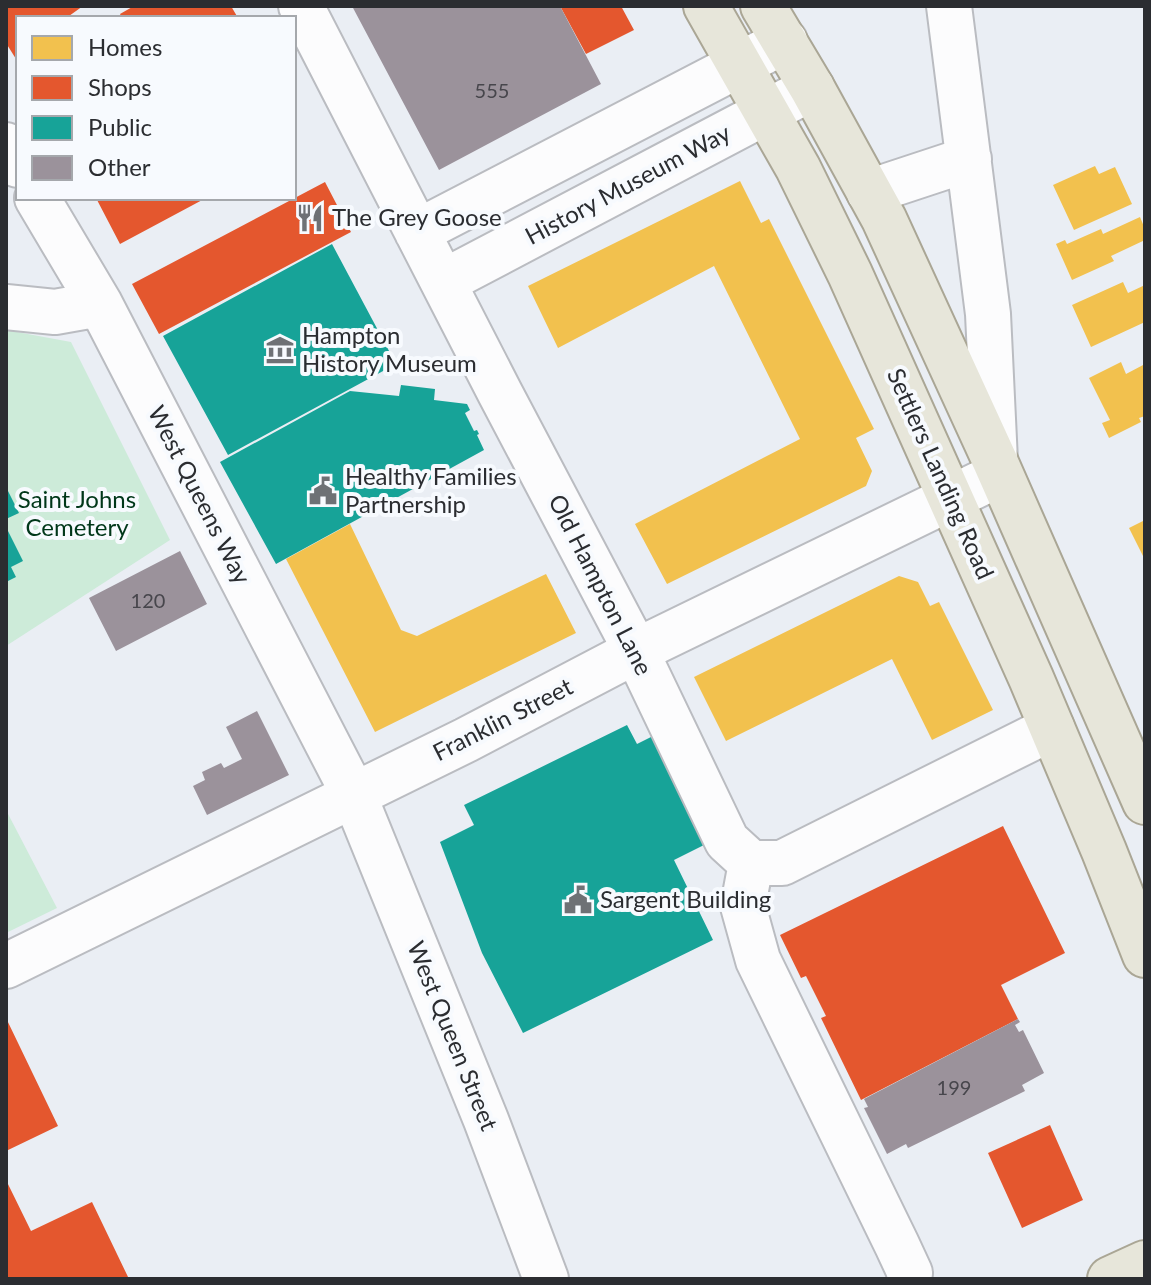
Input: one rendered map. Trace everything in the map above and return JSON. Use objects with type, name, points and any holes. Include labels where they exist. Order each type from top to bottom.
[{"type":"main road","name":"Settlers Landing Road","points":[[706,6],[798,168],[850,274],[1052,728],[1145,955]]},
{"type":"main road","points":[[774,24],[884,219],[998,467],[1145,802]]},
{"type":"main road","points":[[1110,1279],[1145,1263]]},
{"type":"street","name":"Old Hampton Lane","points":[[301,6],[636,651],[727,841],[751,863]]},
{"type":"street","points":[[949,6],[988,314],[998,467]]},
{"type":"street","points":[[417,232],[740,64],[774,24]]},
{"type":"street","name":"History Museum Way","points":[[443,282],[812,88]]},
{"type":"street","points":[[657,106],[680,157]]},
{"type":"street","points":[[869,192],[969,159]]},
{"type":"street","name":"West Queens Way","points":[[38,200],[100,304],[354,795]]},
{"type":"street","points":[[6,307],[55,312],[100,304]]},
{"type":"street","name":"Franklin Street","points":[[6,966],[950,497],[998,467]]},
{"type":"street","points":[[909,1279],[910,1273],[758,960],[743,906],[751,863],[782,863],[1052,728]]},
{"type":"street","name":"West Queen Street","points":[[354,795],[486,1120],[546,1279]]},
{"type":"green space","name":"Saint Johns Cemetery","points":[[6,330],[71,342],[170,540],[6,646]]},
{"type":"green space","points":[[6,810],[57,908],[6,933]]},
{"type":"building: Homes","points":[[1095,166],[1099,174],[1115,167],[1132,204],[1074,230],[1053,185]]},
{"type":"building: Homes","points":[[740,181],[761,223],[769,219],[874,429],[856,438],[872,471],[866,486],[667,584],[635,524],[800,439],[714,266],[558,348],[528,286]]},
{"type":"building: Homes","points":[[1140,217],[1145,240],[1111,256],[1114,261],[1072,280],[1056,244],[1065,240],[1067,244],[1101,229],[1103,234]]},
{"type":"building: Homes","points":[[1123,282],[1128,293],[1145,285],[1145,322],[1091,347],[1072,305]]},
{"type":"building: Homes","points":[[1121,362],[1126,374],[1145,364],[1145,416],[1139,418],[1141,422],[1109,438],[1102,423],[1110,420],[1089,378]]},
{"type":"building: Homes","points":[[1145,520],[1145,560],[1129,528]]},
{"type":"building: Homes","points":[[350,524],[401,630],[417,636],[546,574],[576,633],[375,732],[286,559]]},
{"type":"building: Homes","points":[[899,576],[918,582],[930,606],[939,602],[993,710],[932,740],[892,659],[726,741],[694,677]]},
{"type":"building: Shops","points":[[6,6],[83,6],[69,16],[16,16],[16,59],[6,43]]},
{"type":"building: Shops","points":[[134,6],[231,6],[237,16],[121,16]]},
{"type":"building: Shops","points":[[560,6],[621,6],[634,30],[586,54]]},
{"type":"building: Shops","points":[[325,182],[351,232],[159,334],[132,284]]},
{"type":"building: Shops","points":[[97,200],[202,200],[120,244]]},
{"type":"building: Shops","points":[[1003,826],[1065,953],[1001,985],[1018,1019],[861,1100],[821,1018],[826,1016],[806,976],[801,978],[780,935]]},
{"type":"building: Shops","points":[[6,1018],[58,1126],[6,1151]]},
{"type":"building: Shops","points":[[1050,1125],[1083,1200],[1022,1228],[988,1153]]},
{"type":"building: Shops","points":[[6,1180],[31,1231],[92,1202],[129,1279],[6,1279]]},
{"type":"building: Public","name":"Hampton History Museum","points":[[332,244],[396,364],[228,455],[163,336]]},
{"type":"building: Public","name":"Healthy Families Partnership","points":[[401,385],[435,389],[434,400],[467,404],[470,410],[465,413],[474,431],[477,430],[484,450],[276,564],[220,462],[350,391],[399,396]]},
{"type":"building: Public","points":[[6,487],[19,513],[6,519]]},
{"type":"building: Public","points":[[6,527],[23,561],[11,567],[16,577],[6,582]]},
{"type":"building: Public","name":"Sargent Building","points":[[627,725],[637,744],[653,736],[706,844],[674,860],[713,940],[523,1033],[482,953],[440,842],[474,825],[464,805]]},
{"type":"building: Other","points":[[352,6],[560,6],[601,84],[439,170]]},
{"type":"building: Other","points":[[180,551],[207,604],[116,651],[89,598]]},
{"type":"building: Other","points":[[257,711],[289,775],[207,815],[193,786],[205,780],[202,772],[221,763],[224,768],[242,759],[226,727]]},
{"type":"building: Other","points":[[1018,1019],[1020,1022],[1015,1025],[1019,1032],[1023,1030],[1044,1073],[1022,1085],[1025,1091],[908,1148],[906,1144],[887,1154],[864,1108],[868,1107],[864,1099]]},
{"type":"place","name":"The Grey Goose","points":[[310,218]]},
{"type":"place","name":"Hampton History Museum","points":[[280,350]]},
{"type":"place","name":"Healthy Families Partnership","points":[[323,491]]},
{"type":"place","name":"Sargent Building","points":[[578,900]]}]
